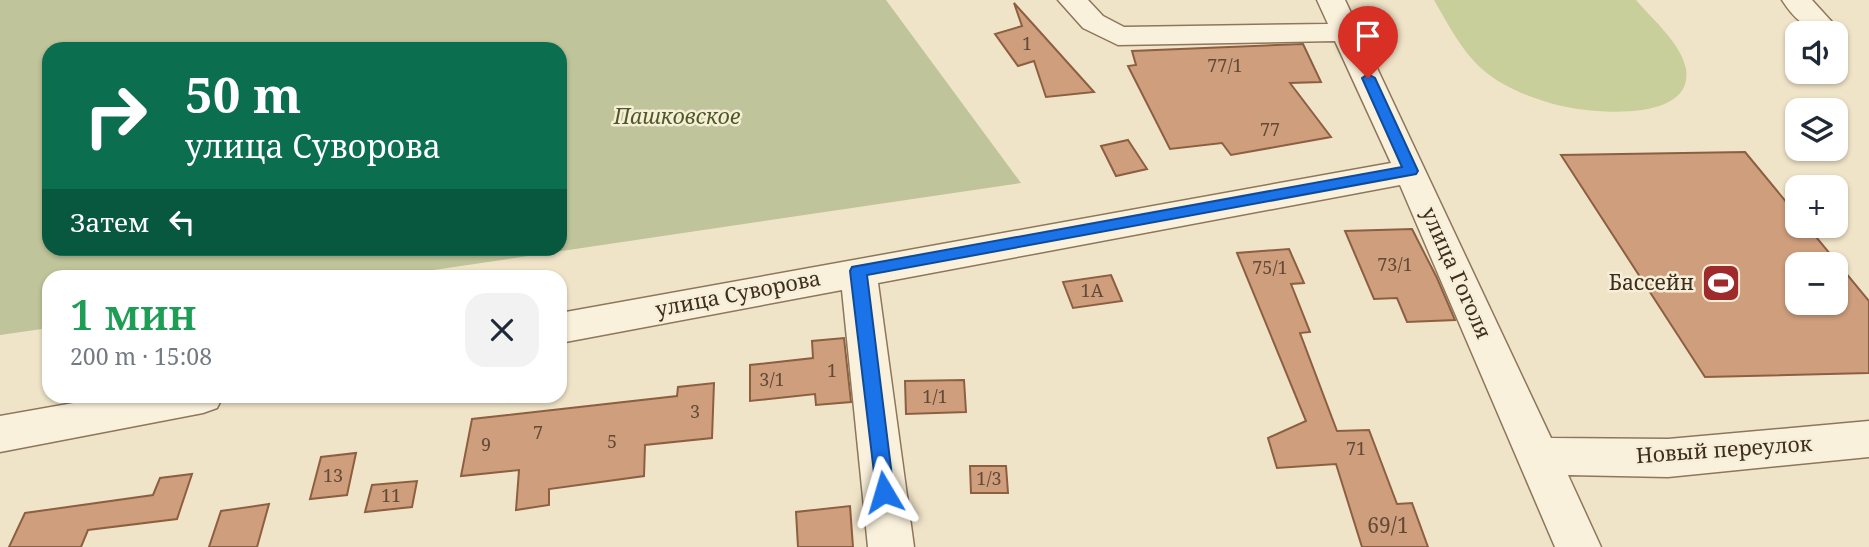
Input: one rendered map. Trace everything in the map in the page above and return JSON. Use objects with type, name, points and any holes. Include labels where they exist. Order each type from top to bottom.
[{"type":"street","points":[[1072,0],[1093,22],[1118,36],[1339,16]]},
{"type":"street","points":[[1796,0],[1817,21]]},
{"type":"street","name":"улица Гоголя","points":[[1339,16],[1411,171],[1577,547]]},
{"type":"street","name":"улица Суворова","points":[[567,327],[1411,171]]},
{"type":"street","points":[[858,271],[891,547]]},
{"type":"street","points":[[0,434],[166,403]]},
{"type":"street","name":"Новый переулок","points":[[1536,456],[1668,458],[1869,439]]},
{"type":"green space","name":"Пашковское","points":[[0,0],[886,0],[1021,183],[567,250],[567,42],[42,42],[42,256],[528,256],[434,270],[42,270],[42,329],[0,335]]},
{"type":"green space","points":[[1434,0],[1636,0],[1665,32],[1683,59],[1686,69],[1684,87],[1673,100],[1633,111],[1585,110],[1532,97],[1498,81],[1475,63]]},
{"type":"building","points":[[1014,3],[1094,92],[1046,97],[1034,61],[1018,66],[995,34],[1022,26]]},
{"type":"building","points":[[1303,44],[1321,82],[1290,83],[1331,137],[1231,155],[1222,143],[1170,149],[1128,66],[1136,65],[1132,51]]},
{"type":"building","points":[[1128,140],[1147,169],[1116,176],[1101,146]]},
{"type":"building","name":"Бассейн","points":[[1745,152],[1785,200],[1785,238],[1817,238],[1828,252],[1785,252],[1785,315],[1848,315],[1848,276],[1869,301],[1869,373],[1705,377],[1561,155]]},
{"type":"building","points":[[1412,229],[1455,320],[1407,322],[1397,298],[1374,299],[1345,231]]},
{"type":"building","points":[[1289,249],[1304,283],[1291,284],[1310,332],[1300,333],[1337,431],[1369,430],[1397,504],[1412,503],[1428,547],[1362,547],[1336,464],[1277,468],[1268,438],[1306,421],[1237,253]]},
{"type":"building","points":[[1111,275],[1122,301],[1073,308],[1063,282]]},
{"type":"building","points":[[844,338],[851,402],[816,405],[815,394],[750,401],[750,365],[813,358],[812,341]]},
{"type":"building","points":[[964,380],[966,412],[906,414],[905,381]]},
{"type":"building","points":[[714,383],[712,438],[645,445],[644,476],[549,489],[549,505],[516,510],[519,470],[461,476],[472,419],[677,396],[678,387]]},
{"type":"building","points":[[356,453],[347,495],[310,499],[321,457]]},
{"type":"building","points":[[970,466],[1006,466],[1008,493],[971,493]]},
{"type":"building","points":[[192,474],[177,519],[88,530],[81,547],[9,547],[25,513],[153,495],[160,478]]},
{"type":"building","points":[[417,481],[412,507],[365,512],[372,485]]},
{"type":"building","points":[[269,504],[257,547],[209,547],[221,511]]},
{"type":"building","points":[[850,506],[853,547],[798,547],[796,512]]},
{"type":"place","name":"Бассейн","points":[[1721,283]]},
{"type":"route","points":[[884,492],[858,271],[1411,171],[1368,78]]}]
